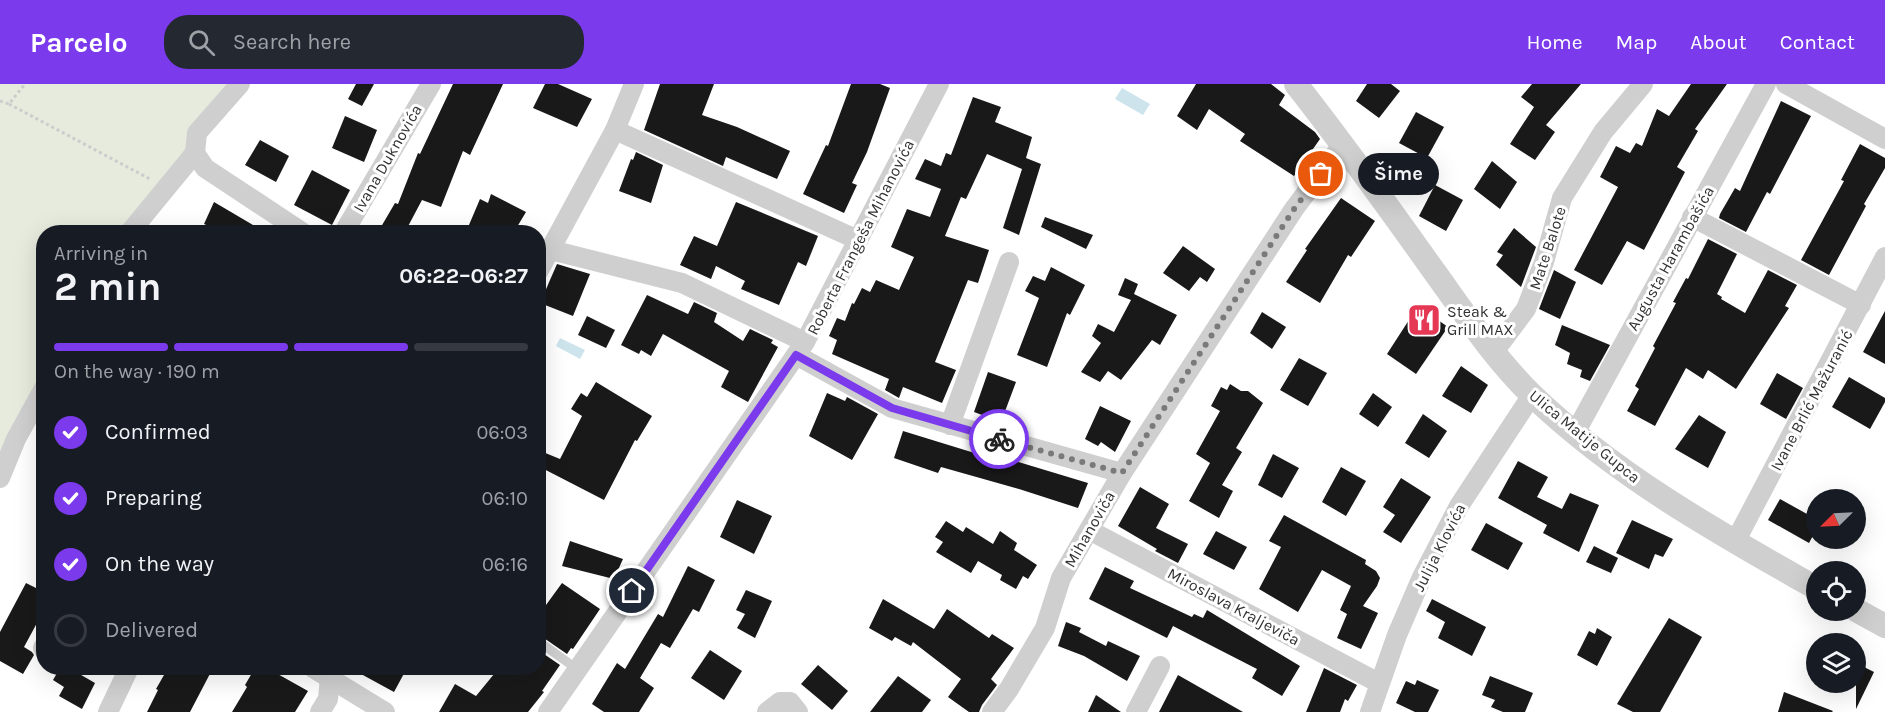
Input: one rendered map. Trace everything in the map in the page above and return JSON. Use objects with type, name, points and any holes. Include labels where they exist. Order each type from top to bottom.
[{"type":"street","points":[[136,225],[195,153],[197,133],[240,84]]},
{"type":"street","name":"Ivana Duknovića","points":[[348,225],[431,84]]},
{"type":"street","points":[[546,258],[615,130],[634,84]]},
{"type":"street","name":"Roberta Frangeša Mihanovića","points":[[548,712],[801,349],[939,84]]},
{"type":"street","name":"Ulica Matije Gupca","points":[[1296,84],[1343,144],[1493,353],[1532,395],[1575,433],[1636,479],[1703,523],[1806,582]]},
{"type":"street","name":"Mate Balote","points":[[1493,353],[1526,309],[1544,262],[1562,198],[1603,132],[1643,84]]},
{"type":"street","name":"Augusta Harambašića","points":[[1575,433],[1766,84]]},
{"type":"street","points":[[1786,84],[1885,140]]},
{"type":"street","points":[[615,130],[858,240]]},
{"type":"street","name":"Mihanoviča","points":[[992,712],[1009,689],[1046,628],[1061,578],[1122,473],[1294,209],[1343,144]]},
{"type":"street","points":[[195,153],[205,168],[291,225]]},
{"type":"street","points":[[1692,217],[1861,305]]},
{"type":"street","points":[[551,250],[682,283],[801,349],[892,408],[1122,473]]},
{"type":"street","name":"Ivane Brlić Mažuranić","points":[[1735,542],[1885,257]]},
{"type":"street","points":[[950,425],[1009,262]]},
{"type":"street","name":"Julija Klovića","points":[[1376,710],[1379,683],[1422,577],[1459,506],[1532,395]]},
{"type":"street","points":[[0,478],[16,439],[36,403]]},
{"type":"street","name":"Miroslava Kraljeviča","points":[[1089,530],[1379,683]]},
{"type":"street","points":[[1866,616],[1885,626]]},
{"type":"street","points":[[1136,712],[1160,666]]},
{"type":"street","points":[[108,712],[126,675]]},
{"type":"street","points":[[320,712],[328,699],[332,675]]},
{"type":"street","points":[[336,675],[386,712]]},
{"type":"street","points":[[767,712],[780,702],[790,702],[798,712]]},
{"type":"lane","points":[[546,647],[577,669]]},
{"type":"path","points":[[9,104],[25,84]]},
{"type":"path","points":[[0,101],[167,188]]},
{"type":"shaded area","points":[[0,84],[240,84],[135,225],[36,225],[36,403],[0,480]]},
{"type":"water","points":[[1122,88],[1150,104],[1143,115],[1115,99]]},
{"type":"water","points":[[560,338],[585,350],[580,359],[556,346]]},
{"type":"building","points":[[356,84],[374,84],[362,106],[348,99]]},
{"type":"building","points":[[453,84],[503,84],[470,155],[463,151],[441,207],[422,200],[409,225],[382,225],[395,203],[398,204],[418,153],[420,154]]},
{"type":"building","points":[[545,84],[558,84],[592,99],[577,127],[533,108]]},
{"type":"building","points":[[660,84],[714,84],[702,115],[737,127],[790,151],[777,179],[726,157],[723,166],[644,130]]},
{"type":"building","points":[[851,84],[880,84],[890,88],[867,152],[852,183],[857,185],[844,213],[803,194],[826,145],[828,146]]},
{"type":"building","points":[[1196,84],[1271,84],[1285,95],[1279,105],[1315,132],[1320,139],[1294,176],[1240,141],[1245,134],[1209,109],[1197,130],[1177,116]]},
{"type":"building","points":[[1367,84],[1391,84],[1400,91],[1379,118],[1356,101]]},
{"type":"building","points":[[1532,84],[1581,84],[1546,125],[1555,132],[1535,160],[1510,144],[1534,107],[1521,97]]},
{"type":"building","points":[[1691,84],[1727,84],[1695,129],[1698,131],[1677,167],[1685,172],[1644,250],[1627,241],[1602,285],[1574,270],[1618,187],[1600,177],[1616,146],[1630,153],[1636,143],[1642,146],[1657,109],[1669,116]]},
{"type":"building","points":[[973,97],[1001,107],[995,122],[1032,137],[1026,158],[1041,164],[1019,235],[1003,228],[1022,169],[987,154],[966,199],[961,197],[945,236],[989,250],[978,283],[968,280],[935,362],[956,370],[942,403],[903,387],[899,398],[885,390],[889,379],[832,354],[837,340],[829,336],[837,318],[845,321],[852,303],[854,304],[862,288],[870,292],[876,280],[899,290],[914,257],[891,247],[907,209],[930,217],[941,189],[915,179],[925,159],[941,166],[946,153],[951,155]]},
{"type":"building","points":[[1781,101],[1811,116],[1770,194],[1767,192],[1746,232],[1719,218],[1720,214],[1735,188],[1740,191]]},
{"type":"building","points":[[1416,112],[1444,127],[1427,158],[1399,143]]},
{"type":"building","points":[[345,116],[377,130],[364,162],[332,148]]},
{"type":"building","points":[[260,140],[289,156],[276,182],[245,165]]},
{"type":"building","points":[[1860,144],[1885,158],[1885,168],[1864,204],[1866,206],[1829,275],[1801,260],[1844,181],[1841,180]]},
{"type":"building","points":[[636,152],[663,165],[651,203],[619,191]]},
{"type":"building","points":[[1492,161],[1517,182],[1500,209],[1474,189]]},
{"type":"building","points":[[312,170],[350,190],[332,225],[294,205]]},
{"type":"building","points":[[1435,185],[1463,200],[1446,231],[1419,216]]},
{"type":"building","points":[[491,194],[526,212],[518,225],[469,225],[480,199],[488,203]]},
{"type":"building","points":[[1341,198],[1375,221],[1351,257],[1348,255],[1320,303],[1286,282],[1307,250],[1305,249]]},
{"type":"building","points":[[214,202],[253,225],[206,225],[204,224]]},
{"type":"building","points":[[736,202],[818,236],[806,266],[798,262],[779,305],[741,289],[745,281],[716,266],[711,279],[680,265],[694,236],[717,246]]},
{"type":"building","points":[[1045,217],[1093,235],[1086,249],[1041,227]]},
{"type":"building","points":[[1514,228],[1536,247],[1521,287],[1496,265],[1503,255],[1497,252]]},
{"type":"building","points":[[1708,239],[1737,254],[1717,294],[1722,297],[1721,299],[1745,313],[1768,270],[1797,285],[1785,306],[1789,308],[1736,389],[1708,370],[1703,379],[1686,368],[1655,426],[1627,411],[1639,389],[1635,386],[1655,348],[1653,346],[1676,303],[1673,302],[1686,278],[1688,279]]},
{"type":"building","points":[[1183,246],[1215,269],[1207,282],[1200,277],[1189,291],[1163,273]]},
{"type":"building","points":[[557,264],[590,274],[573,316],[546,305],[546,289]]},
{"type":"building","points":[[1051,267],[1085,285],[1070,315],[1067,313],[1047,367],[1017,355],[1039,298],[1025,291],[1033,276],[1045,281]]},
{"type":"building","points":[[1554,270],[1576,282],[1560,319],[1539,309]]},
{"type":"building","points":[[1125,278],[1138,284],[1134,294],[1177,315],[1160,345],[1152,340],[1121,380],[1108,371],[1100,382],[1081,372],[1101,343],[1092,336],[1098,324],[1114,332],[1131,300],[1118,295]]},
{"type":"building","points":[[647,295],[688,314],[694,302],[717,313],[714,322],[743,341],[750,329],[773,340],[771,343],[778,347],[748,402],[721,387],[729,371],[663,334],[651,356],[641,350],[639,354],[621,345]]},
{"type":"building","points":[[1418,306],[1448,327],[1416,374],[1387,354]]},
{"type":"building","points":[[1885,311],[1885,364],[1863,352]]},
{"type":"building","points":[[1262,312],[1286,327],[1272,349],[1250,333]]},
{"type":"building","points":[[587,316],[615,330],[606,348],[578,335]]},
{"type":"building","points":[[1562,325],[1610,345],[1590,381],[1580,377],[1582,370],[1567,364],[1570,353],[1555,345]]},
{"type":"building","points":[[1299,358],[1327,373],[1308,406],[1280,390]]},
{"type":"building","points":[[1461,366],[1488,385],[1471,413],[1442,396]]},
{"type":"building","points":[[988,372],[1016,382],[1001,422],[974,412]]},
{"type":"building","points":[[1777,373],[1803,388],[1786,419],[1760,404]]},
{"type":"building","points":[[1849,377],[1885,398],[1870,429],[1832,407]]},
{"type":"building","points":[[596,382],[652,416],[637,441],[635,440],[604,500],[546,470],[546,453],[560,459],[582,416],[571,409],[581,393],[587,397]]},
{"type":"building","points":[[1230,384],[1241,391],[1248,391],[1263,403],[1236,448],[1242,452],[1222,485],[1233,491],[1219,518],[1189,501],[1210,463],[1196,454],[1220,411],[1211,406],[1221,387],[1227,390]]},
{"type":"building","points":[[827,393],[845,401],[847,397],[878,414],[852,460],[809,436]]},
{"type":"building","points":[[1373,393],[1392,407],[1378,427],[1359,414]]},
{"type":"building","points":[[1100,406],[1131,421],[1115,452],[1101,442],[1098,446],[1085,439]]},
{"type":"building","points":[[1423,414],[1447,431],[1429,458],[1405,443]]},
{"type":"building","points":[[1699,415],[1726,432],[1708,468],[1675,449]]},
{"type":"building","points":[[903,431],[981,455],[982,451],[1088,483],[1078,508],[941,467],[938,473],[894,458]]},
{"type":"building","points":[[1273,454],[1299,468],[1282,498],[1258,485]]},
{"type":"building","points":[[1518,461],[1548,477],[1537,497],[1562,509],[1570,493],[1599,505],[1579,552],[1543,533],[1547,525],[1498,498]]},
{"type":"building","points":[[1341,467],[1366,481],[1346,516],[1322,502]]},
{"type":"building","points":[[1401,478],[1431,497],[1401,543],[1383,532],[1395,515],[1383,507]]},
{"type":"building","points":[[1140,487],[1169,504],[1156,528],[1188,544],[1178,563],[1155,551],[1157,549],[1118,526]]},
{"type":"building","points":[[1780,499],[1806,513],[1806,541],[1768,520]]},
{"type":"building","points":[[737,500],[772,516],[754,554],[720,537]]},
{"type":"building","points":[[1284,515],[1366,560],[1365,564],[1376,571],[1380,578],[1363,606],[1378,613],[1361,649],[1337,638],[1347,614],[1340,610],[1351,586],[1322,570],[1298,612],[1259,589],[1281,547],[1269,541]]},
{"type":"building","points":[[1632,520],[1673,539],[1663,557],[1655,554],[1649,569],[1616,553]]},
{"type":"building","points":[[946,521],[963,532],[966,527],[993,544],[1000,531],[1017,543],[1014,550],[1037,565],[1028,579],[1023,576],[1016,589],[1000,580],[1002,575],[978,561],[971,573],[936,552],[943,542],[935,537]]},
{"type":"building","points":[[1486,523],[1523,543],[1508,570],[1471,550]]},
{"type":"building","points":[[1216,531],[1247,547],[1234,570],[1203,554]]},
{"type":"building","points":[[570,541],[623,559],[614,579],[562,566]]},
{"type":"building","points":[[1594,546],[1618,558],[1611,573],[1586,562]]},
{"type":"building","points":[[688,566],[715,580],[699,612],[693,609],[670,648],[661,643],[640,678],[654,688],[639,712],[604,712],[592,704],[617,663],[625,669],[658,614],[663,617]]},
{"type":"building","points":[[1105,567],[1134,581],[1130,588],[1192,617],[1194,614],[1203,618],[1207,610],[1300,666],[1282,696],[1252,678],[1257,669],[1173,626],[1167,638],[1089,599]]},
{"type":"building","points":[[26,583],[36,588],[36,625],[24,647],[34,655],[23,674],[0,661],[0,632]]},
{"type":"building","points":[[562,583],[600,609],[573,649],[571,648],[567,654],[546,640],[546,605]]},
{"type":"building","points":[[746,590],[772,601],[755,638],[737,628],[745,614],[736,610]]},
{"type":"building","points":[[883,599],[934,629],[947,609],[989,638],[992,634],[1014,648],[991,679],[997,685],[979,712],[969,712],[948,697],[961,679],[913,642],[911,646],[895,637],[892,641],[869,628]]},
{"type":"building","points":[[1432,599],[1486,627],[1472,656],[1438,638],[1445,622],[1426,611]]},
{"type":"building","points":[[1669,618],[1702,637],[1660,712],[1633,712],[1617,704]]},
{"type":"building","points":[[1066,622],[1081,628],[1079,632],[1106,646],[1108,641],[1140,656],[1127,681],[1084,656],[1058,646]]},
{"type":"building","points":[[1597,628],[1612,637],[1597,666],[1577,655],[1589,631],[1595,634]]},
{"type":"building","points":[[710,650],[742,671],[724,700],[691,678]]},
{"type":"building","points":[[546,655],[560,665],[542,691],[544,692],[528,712],[439,712],[455,684],[476,696],[493,675],[546,675]]},
{"type":"building","points":[[818,665],[848,691],[832,710],[801,684]]},
{"type":"building","points":[[1324,668],[1357,685],[1348,701],[1345,699],[1340,712],[1306,712]]},
{"type":"building","points":[[1866,668],[1874,672],[1866,688]]},
{"type":"building","points":[[56,675],[81,675],[95,683],[82,709],[59,696],[64,687],[53,680]]},
{"type":"building","points":[[164,675],[209,675],[190,712],[147,712],[158,690],[156,689]]},
{"type":"building","points":[[251,675],[279,675],[308,691],[295,712],[232,712],[247,687],[245,685]]},
{"type":"building","points":[[363,675],[403,675],[394,692]]},
{"type":"building","points":[[1178,675],[1243,712],[1159,712]]},
{"type":"building","points":[[898,676],[931,700],[922,712],[870,712]]},
{"type":"building","points":[[1490,676],[1533,693],[1525,712],[1503,712],[1491,707],[1495,700],[1482,695]]},
{"type":"building","points":[[1417,680],[1439,690],[1428,712],[1415,712],[1396,703],[1406,681],[1415,685]]},
{"type":"building","points":[[1784,692],[1833,711],[1778,712]]},
{"type":"building","points":[[1856,693],[1864,693],[1856,709]]},
{"type":"building","points":[[1096,695],[1121,712],[1088,712]]},
{"type":"way so far","points":[[999,439],[1122,473],[1294,209],[1321,174]]},
{"type":"place","name":"Šime","points":[[1321,174]]},
{"type":"place","name":"Steak & Grill MAX","points":[[1424,320]]},
{"type":"route","points":[[632,591],[796,355],[892,408],[999,439]]}]
